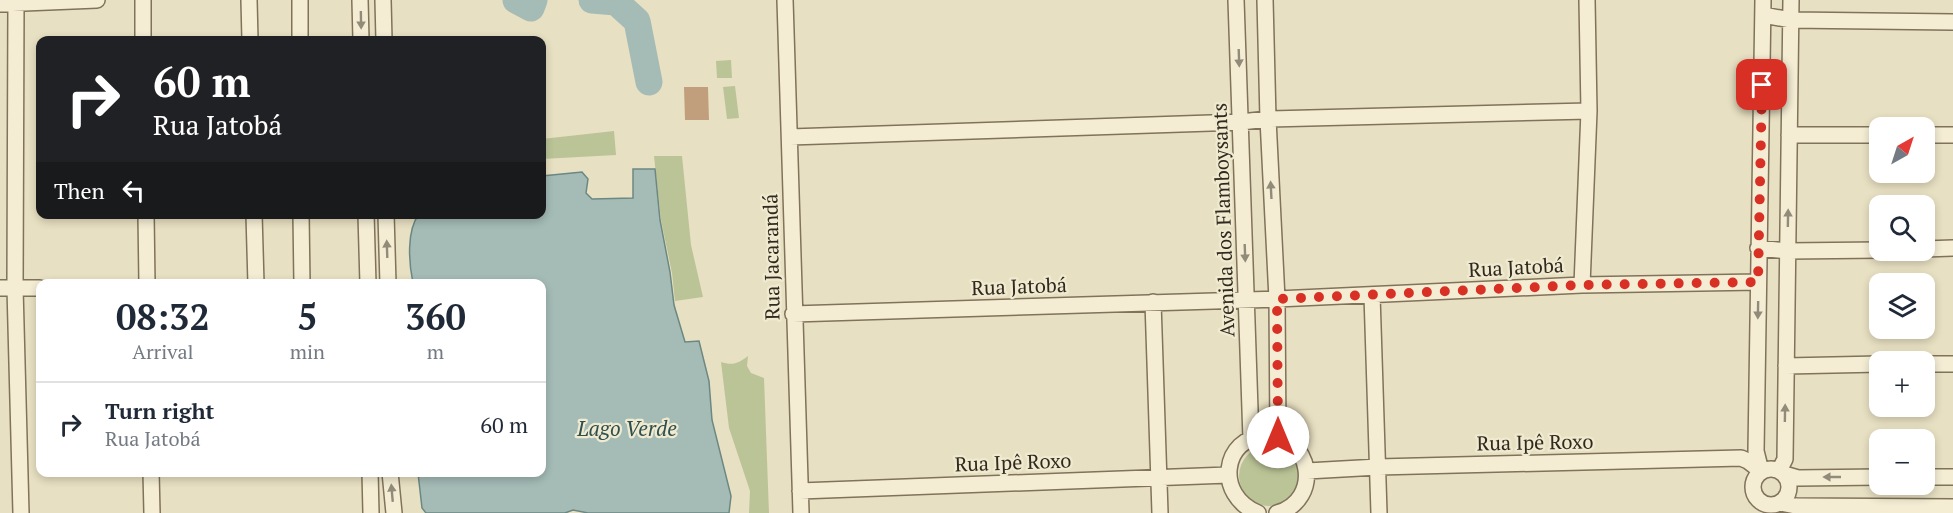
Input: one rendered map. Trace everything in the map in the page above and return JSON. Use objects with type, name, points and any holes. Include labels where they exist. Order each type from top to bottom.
[{"type":"street","points":[[0,4],[97,0]]},
{"type":"street","points":[[143,0],[143,36]]},
{"type":"street","points":[[249,0],[250,36]]},
{"type":"street","points":[[300,0],[300,36]]},
{"type":"street","points":[[360,0],[361,36]]},
{"type":"street","points":[[383,0],[384,36]]},
{"type":"street","name":"Rua Jacarandá","points":[[784,0],[801,513]]},
{"type":"street","name":"Avenida dos Flamboysants","points":[[1236,0],[1251,439]]},
{"type":"street","points":[[1265,0],[1277,299],[1278,437]]},
{"type":"street","points":[[1582,285],[1589,111],[1587,0]]},
{"type":"street","points":[[1780,503],[1788,492],[1788,480],[1782,472],[1785,459],[1791,0]]},
{"type":"street","points":[[16,2],[7,288],[21,513]]},
{"type":"street","points":[[1761,471],[1756,451],[1763,8],[1791,20],[1953,22]]},
{"type":"street","points":[[790,137],[1241,122],[1268,119],[1589,111]]},
{"type":"street","points":[[1790,135],[1869,135]]},
{"type":"street","points":[[1935,135],[1953,135]]},
{"type":"street","points":[[146,219],[147,279]]},
{"type":"street","points":[[254,219],[256,279]]},
{"type":"street","points":[[301,219],[302,279]]},
{"type":"street","points":[[366,219],[368,279]]},
{"type":"street","points":[[387,219],[388,279]]},
{"type":"street","points":[[1758,248],[1788,251],[1869,250]]},
{"type":"street","points":[[1935,249],[1953,248]]},
{"type":"street","name":"Rua Jatobá","points":[[793,314],[1277,299],[1582,285],[1758,282]]},
{"type":"street","points":[[7,288],[36,288]]},
{"type":"street","points":[[1372,295],[1379,513]]},
{"type":"street","points":[[1153,302],[1160,513]]},
{"type":"street","points":[[1786,366],[1869,364]]},
{"type":"street","points":[[1935,364],[1953,364]]},
{"type":"street","points":[[1258,513],[1247,509],[1237,500],[1230,488],[1228,475],[1231,460],[1239,448],[1251,439],[1265,436],[1278,437],[1292,444],[1302,456],[1307,471],[1302,494],[1294,504],[1282,512]]},
{"type":"street","name":"Rua Ipê Roxo","points":[[1307,471],[1378,467],[1741,458],[1761,471]]},
{"type":"street","points":[[1869,477],[1797,478],[1766,469],[1761,471],[1753,481],[1752,488],[1760,508],[1780,503],[1796,506],[1953,507]]},
{"type":"street","name":"Rua Ipê Roxo","points":[[800,490],[1228,475]]},
{"type":"street","points":[[151,477],[152,513]]},
{"type":"street","points":[[370,477],[371,513]]},
{"type":"street","points":[[390,477],[394,513]]},
{"type":"street","points":[[1935,477],[1953,477]]},
{"type":"green space","points":[[731,60],[732,78],[717,78],[716,61]]},
{"type":"green space","points":[[735,86],[739,118],[727,119],[723,87]]},
{"type":"green space","points":[[614,131],[616,155],[546,159],[546,139]]},
{"type":"green space","points":[[654,156],[682,156],[691,245],[703,297],[675,301],[672,273],[661,220]]},
{"type":"green space","points":[[748,356],[747,366],[751,373],[764,378],[769,513],[749,513],[750,491],[729,428],[721,362],[736,363]]},
{"type":"green space","points":[[1269,446],[1286,451],[1294,459],[1299,476],[1294,493],[1286,501],[1269,506],[1252,501],[1244,493],[1239,476],[1244,459],[1252,451]]},
{"type":"water","name":"Lago Verde","points":[[633,169],[655,169],[660,220],[674,305],[685,342],[699,341],[709,381],[712,420],[731,496],[729,513],[588,513],[573,510],[565,513],[426,513],[422,508],[418,477],[546,477],[546,279],[412,279],[410,238],[416,219],[546,219],[546,176],[582,172],[588,179],[586,193],[592,199],[633,198]]},
{"type":"building","points":[[684,87],[708,87],[709,120],[685,120]]},
{"type":"waterway","points":[[516,0],[531,8],[534,0]]},
{"type":"waterway","points":[[592,0],[616,2],[637,21],[649,82]]},
{"type":"route","points":[[1278,437],[1277,299],[1582,285],[1758,282],[1762,85]]}]
